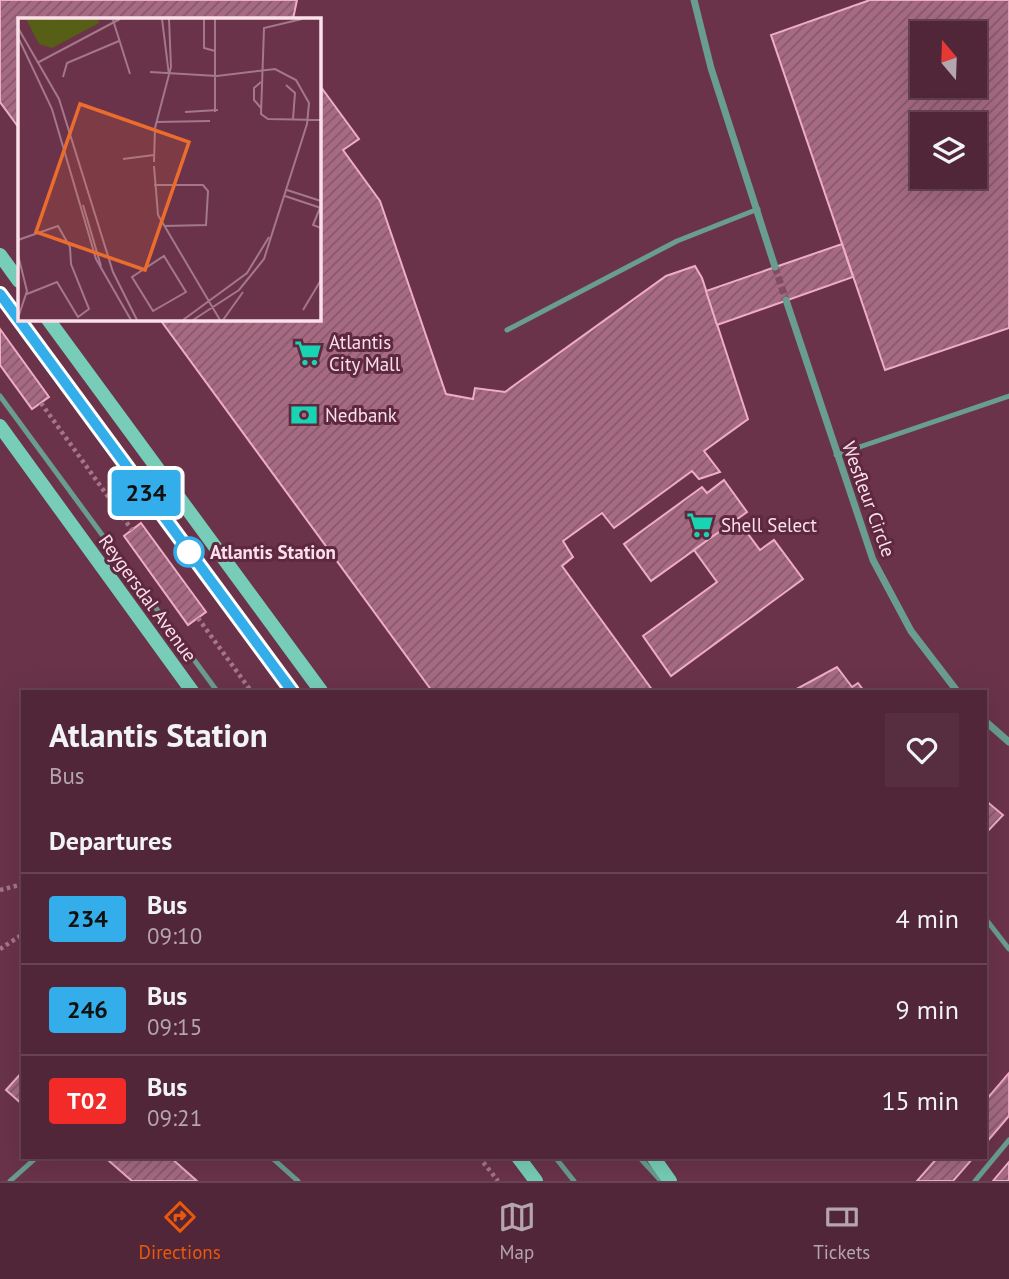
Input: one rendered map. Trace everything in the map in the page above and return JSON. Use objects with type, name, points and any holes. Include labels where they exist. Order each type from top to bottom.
[{"type":"main road","points":[[0,255],[18,280]]},
{"type":"main road","points":[[48,320],[320,690]]},
{"type":"main road","name":"Reygersdal Avenue","points":[[0,426],[191,690]]},
{"type":"main road","points":[[520,1159],[536,1181]]},
{"type":"main road","points":[[654,1159],[670,1181]]},
{"type":"street","points":[[694,0],[711,68],[775,267]]},
{"type":"street","name":"Wesfleur Circle","points":[[786,300],[873,560],[911,631],[956,690]]},
{"type":"street","points":[[987,723],[1009,742]]},
{"type":"lane","points":[[507,330],[677,241],[758,209]]},
{"type":"lane","points":[[0,294],[18,318]]},
{"type":"lane","points":[[19,320],[291,690]]},
{"type":"lane","points":[[0,396],[216,690]]},
{"type":"lane","points":[[836,455],[1009,396]]},
{"type":"lane","points":[[987,921],[1009,949]]},
{"type":"lane","points":[[975,1181],[1009,1140]]},
{"type":"lane","points":[[10,1181],[35,1159]]},
{"type":"lane","points":[[273,1159],[298,1181]]},
{"type":"lane","points":[[557,1159],[574,1181]]},
{"type":"lane","points":[[641,1159],[661,1181]]},
{"type":"path","points":[[41,403],[132,530]]},
{"type":"path","points":[[198,618],[250,690]]},
{"type":"path","points":[[0,890],[21,885]]},
{"type":"path","points":[[0,949],[21,934]]},
{"type":"path","points":[[481,1159],[498,1181]]},
{"type":"building","points":[[0,0],[297,0],[293,18],[18,18],[18,127],[0,102]]},
{"type":"building","points":[[870,0],[1009,0],[1009,328],[885,370],[771,35]]},
{"type":"building","name":"Atlantis City Mall","points":[[320,86],[359,139],[343,150],[380,201],[446,394],[473,399],[475,388],[505,392],[666,276],[695,266],[702,278],[748,419],[704,451],[720,472],[699,479],[692,471],[614,528],[602,513],[563,541],[573,557],[562,566],[652,690],[431,690],[160,320],[320,320]]},
{"type":"building","points":[[842,244],[853,277],[717,325],[706,291]]},
{"type":"building","points":[[0,329],[49,397],[32,409],[0,365]]},
{"type":"building","points":[[724,480],[747,512],[651,581],[624,544],[702,487],[707,493]]},
{"type":"building","points":[[737,519],[760,550],[774,540],[803,579],[671,676],[643,636],[717,582],[694,550]]},
{"type":"building","points":[[141,523],[206,612],[188,625],[124,536]]},
{"type":"building","points":[[837,667],[852,687],[858,683],[863,690],[795,690]]},
{"type":"building","points":[[987,802],[1003,815],[987,832]]},
{"type":"building","points":[[21,1073],[21,1103],[6,1090]]},
{"type":"building","points":[[1009,1073],[1009,1116],[987,1142],[987,1099]]},
{"type":"building","points":[[172,1159],[197,1181],[132,1181],[109,1161]]},
{"type":"building","points":[[936,1159],[972,1159],[953,1181],[917,1181]]},
{"type":"building","points":[[1009,1162],[1009,1181],[993,1181]]},
{"type":"tunnel","points":[[775,267],[786,300]]},
{"type":"bus line","name":"234","points":[[0,294],[18,318]]},
{"type":"bus line","name":"234","points":[[19,320],[291,690]]},
{"type":"place","name":"Atlantis City Mall","points":[[308,353]]},
{"type":"place","name":"Nedbank","points":[[304,415]]},
{"type":"place","name":"Shell Select","points":[[700,525]]},
{"type":"place","name":"Atlantis Station","points":[[189,552]]}]
